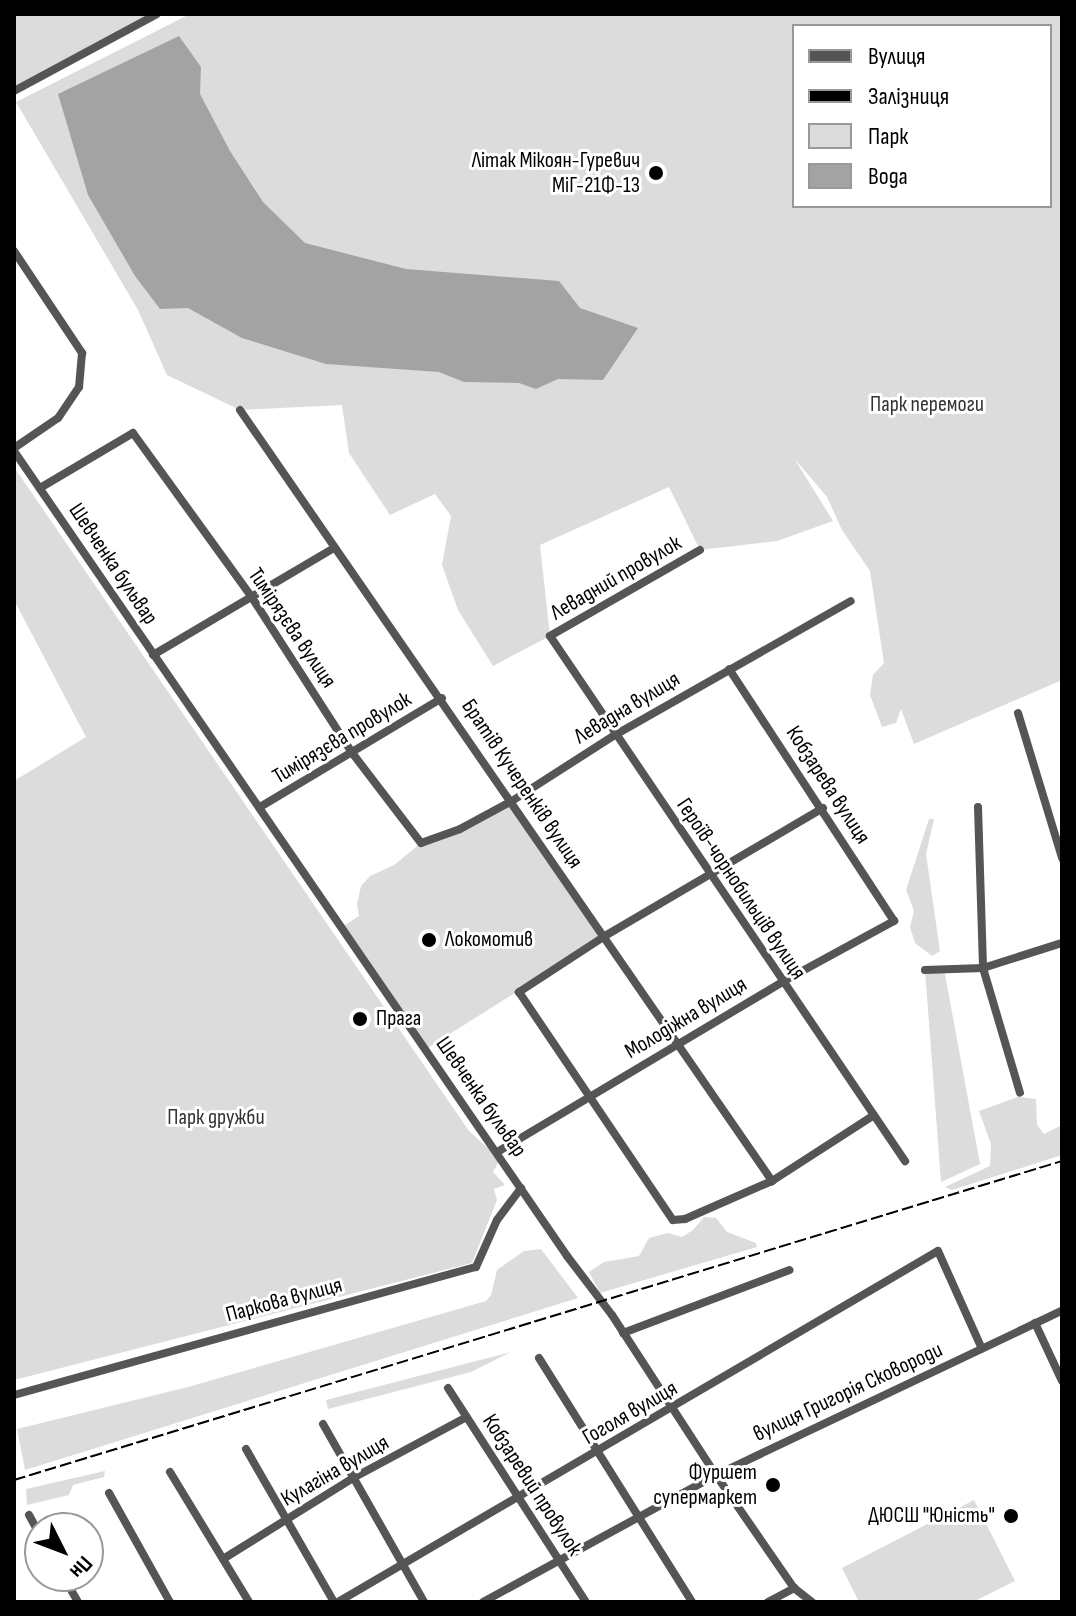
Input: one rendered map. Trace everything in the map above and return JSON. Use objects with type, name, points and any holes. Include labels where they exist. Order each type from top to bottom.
[{"type":"street","points":[[14,91],[157,14]]},
{"type":"street","points":[[14,251],[82,353],[79,387],[58,418],[14,449]]},
{"type":"street","name":"Братів Кучеренків вулиця","points":[[240,410],[442,698],[772,1181]]},
{"type":"street","name":"Тимірязєва вулиця","points":[[40,488],[133,433],[251,596],[353,754],[421,843]]},
{"type":"street","name":"Шевченка бульвар","points":[[14,449],[153,655],[499,1151],[521,1188],[612,1315],[794,1588],[812,1602]]},
{"type":"street","points":[[153,655],[334,548]]},
{"type":"street","name":"Левадний провулок","points":[[550,636],[700,550]]},
{"type":"street","name":"Левадна вулиця","points":[[421,843],[460,829],[512,801],[615,735],[851,601]]},
{"type":"street","name":"Героїв-чорнобильців вулиця","points":[[550,636],[709,876],[905,1161]]},
{"type":"street","name":"Кобзарева вулиця","points":[[729,669],[823,808],[894,921]]},
{"type":"street","name":"Тимірязєва провулок","points":[[260,807],[442,698]]},
{"type":"street","points":[[1018,713],[1062,858]]},
{"type":"street","points":[[978,807],[983,968],[1020,1093]]},
{"type":"street","points":[[823,808],[605,936],[519,992],[673,1220],[685,1219],[772,1181],[874,1115]]},
{"type":"street","name":"Молодіжна вулиця","points":[[499,1151],[782,982],[894,921]]},
{"type":"street","points":[[925,970],[983,968],[1062,943]]},
{"type":"street","name":"Паркова вулиця","points":[[14,1395],[476,1267],[497,1220],[521,1188]]},
{"type":"street","name":"Гоголя вулиця","points":[[336,1602],[596,1454],[938,1251],[982,1349]]},
{"type":"street","points":[[623,1333],[790,1270]]},
{"type":"street","name":"вулиця Григорія Сковороди","points":[[483,1602],[716,1475],[1062,1311]]},
{"type":"street","points":[[1035,1323],[1062,1381]]},
{"type":"street","points":[[539,1358],[636,1518],[692,1602]]},
{"type":"street","name":"Кобзаревий провулок","points":[[448,1388],[586,1602]]},
{"type":"street","name":"Кулагіна вулиця","points":[[223,1559],[353,1478],[467,1417]]},
{"type":"street","points":[[323,1424],[424,1602]]},
{"type":"street","points":[[246,1449],[336,1602]]},
{"type":"street","points":[[170,1472],[249,1602]]},
{"type":"street","points":[[109,1493],[170,1602]]},
{"type":"street","points":[[768,1602],[794,1588]]},
{"type":"green space","points":[[14,14],[158,14],[14,91]]},
{"type":"green space","name":"Парк перемоги","points":[[190,14],[1062,14],[1062,680],[914,744],[901,709],[896,723],[882,727],[870,695],[873,675],[884,663],[870,571],[842,530],[827,497],[794,458],[833,521],[777,541],[700,550],[669,487],[540,545],[550,636],[493,666],[458,610],[442,565],[451,516],[435,494],[390,515],[349,453],[342,405],[240,410],[167,375],[138,310],[16,102]]},
{"type":"green space","name":"Парк дружби","points":[[14,467],[469,1131],[500,1159],[493,1172],[505,1185],[494,1189],[497,1200],[472,1263],[14,1380],[14,781],[86,737],[14,600]]},
{"type":"green space","points":[[512,801],[605,936],[426,1049],[342,927],[359,916],[357,904],[361,886],[370,876],[394,865],[421,843]]},
{"type":"green space","points":[[929,819],[934,819],[926,854],[940,951],[932,956],[915,943],[910,927],[914,911],[906,890]]},
{"type":"green space","points":[[944,969],[980,1164],[941,1182],[925,970]]},
{"type":"green space","points":[[1018,1097],[1036,1099],[1037,1125],[1044,1134],[1060,1126],[1062,1111],[1062,1155],[952,1190],[945,1187],[990,1166],[991,1144],[979,1111]]},
{"type":"green space","points":[[704,1217],[716,1218],[727,1232],[756,1243],[757,1247],[600,1293],[589,1272],[604,1262],[639,1256],[649,1238],[668,1233],[682,1237]]},
{"type":"green space","points":[[541,1249],[578,1298],[25,1470],[17,1429],[188,1387],[486,1301],[491,1295],[497,1270],[524,1251]]},
{"type":"green space","points":[[511,1352],[471,1372],[328,1409],[326,1400]]},
{"type":"green space","points":[[105,1471],[104,1477],[73,1485],[69,1495],[27,1505],[26,1489]]},
{"type":"green space","points":[[974,1500],[1015,1581],[973,1602],[859,1602],[842,1568]]},
{"type":"water","points":[[179,36],[201,67],[200,94],[230,151],[263,202],[305,243],[406,269],[559,281],[580,308],[638,328],[603,380],[558,379],[536,389],[519,383],[464,382],[439,372],[326,364],[242,338],[188,308],[160,309],[135,276],[88,195],[58,94]]},
{"type":"railway","points":[[14,1480],[1062,1161]]},
{"type":"place","name":"Літак Мікоян-Гуревич МiГ-21Ф-13","points":[[656,173]]},
{"type":"place","name":"Локомотив","points":[[429,940]]},
{"type":"place","name":"Прага","points":[[360,1019]]},
{"type":"place","name":"Фуршет супермаркет","points":[[773,1485]]},
{"type":"place","name":"ДЮСШ \"Юність\"","points":[[1011,1516]]}]
